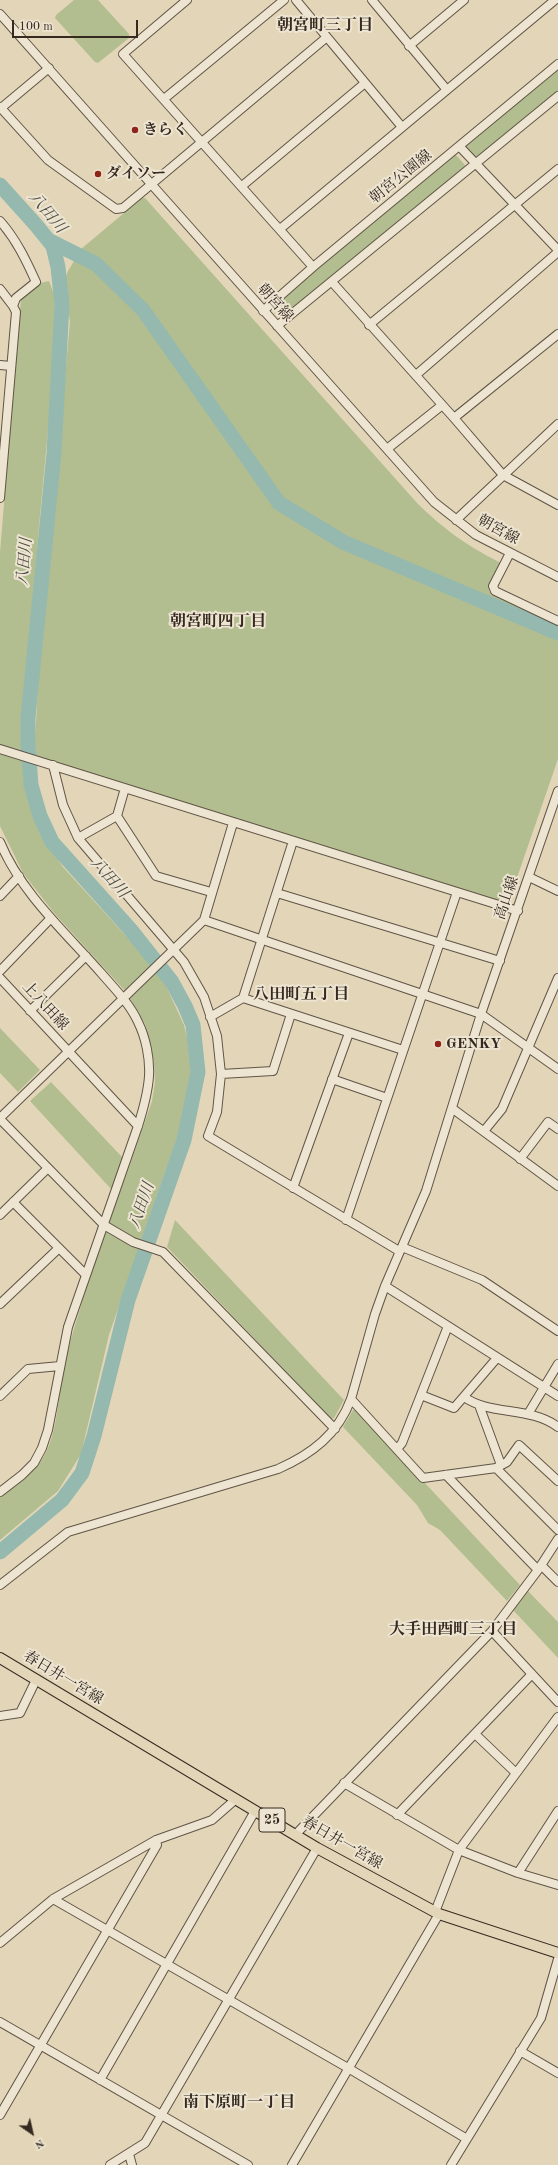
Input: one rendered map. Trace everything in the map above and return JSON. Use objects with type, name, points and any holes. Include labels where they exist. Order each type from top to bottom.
[{"type":"main road","name":"春日井一宮線","points":[[0,1658],[296,1834],[317,1848],[437,1913],[558,1953]]},
{"type":"street","points":[[187,0],[123,54],[313,267]]},
{"type":"street","points":[[164,99],[284,0]]},
{"type":"street","points":[[296,0],[402,127]]},
{"type":"street","points":[[409,46],[464,0]]},
{"type":"street","points":[[280,229],[555,0]]},
{"type":"street","points":[[373,1],[447,90]]},
{"type":"street","name":"朝宮線","points":[[0,14],[434,502],[476,535],[558,577]]},
{"type":"street","points":[[48,68],[0,108],[48,160],[116,209],[123,208],[152,185],[327,37]]},
{"type":"street","name":"朝宮公園線","points":[[263,311],[313,267],[460,147],[558,64]]},
{"type":"street","points":[[242,186],[365,83]]},
{"type":"street","points":[[278,326],[558,96]]},
{"type":"street","points":[[416,375],[558,251],[460,147]]},
{"type":"street","points":[[369,325],[558,168]]},
{"type":"street","points":[[0,221],[9,231],[26,259],[36,282],[16,298],[13,306]]},
{"type":"street","points":[[332,282],[369,325],[416,375],[441,406],[454,418],[503,476],[558,505]]},
{"type":"street","points":[[0,289],[16,312],[11,366],[3,424],[0,498]]},
{"type":"street","points":[[454,418],[558,334]]},
{"type":"street","points":[[0,365],[11,366]]},
{"type":"street","points":[[387,449],[441,406]]},
{"type":"street","points":[[456,520],[558,424]]},
{"type":"street","points":[[510,553],[493,586],[495,591],[558,621]]},
{"type":"street","points":[[0,749],[43,761],[233,823],[518,911]]},
{"type":"street","points":[[52,765],[63,805],[78,838],[174,950],[194,977],[204,997],[217,1036],[221,1074],[216,1112],[208,1136],[346,1220],[401,1249],[482,1280],[558,1330]]},
{"type":"street","points":[[78,838],[117,816],[125,788]]},
{"type":"street","name":"高山線","points":[[0,1585],[68,1532],[278,1469],[299,1460],[318,1446],[335,1429],[346,1412],[351,1399],[385,1286],[426,1191],[453,1109],[481,1014],[518,911],[558,791]]},
{"type":"street","points":[[117,816],[156,876],[211,892]]},
{"type":"street","points":[[233,823],[211,892],[204,920],[0,1119],[104,1225],[133,1242],[163,1252],[335,1429]]},
{"type":"street","points":[[210,1017],[243,998],[293,841]]},
{"type":"street","points":[[0,842],[19,876],[51,918],[124,999],[138,1022],[148,1057],[149,1076],[145,1103],[138,1126],[68,1327],[48,1430],[42,1448],[34,1463],[22,1475],[0,1492]]},
{"type":"street","points":[[0,896],[19,876]]},
{"type":"street","points":[[529,877],[558,891]]},
{"type":"street","points":[[346,1220],[457,892]]},
{"type":"street","points":[[277,893],[440,944],[500,961]]},
{"type":"street","points":[[0,971],[51,918]]},
{"type":"street","points":[[204,920],[481,1014],[558,1069]]},
{"type":"street","points":[[30,1011],[86,956]]},
{"type":"street","name":"上八田線","points":[[0,978],[138,1126]]},
{"type":"street","points":[[484,1131],[502,1109],[558,978]]},
{"type":"street","points":[[243,998],[403,1050]]},
{"type":"street","points":[[221,1074],[273,1071],[291,1014]]},
{"type":"street","points":[[293,1188],[349,1032]]},
{"type":"street","points":[[332,1079],[387,1098]]},
{"type":"street","points":[[453,1109],[558,1186]]},
{"type":"street","points":[[520,1158],[548,1122],[558,1129]]},
{"type":"street","points":[[0,1215],[48,1168]]},
{"type":"street","points":[[13,1202],[86,1275]]},
{"type":"street","points":[[0,1304],[59,1248]]},
{"type":"street","points":[[385,1286],[558,1396]]},
{"type":"street","points":[[398,1449],[402,1443],[448,1326]]},
{"type":"street","points":[[421,1395],[454,1408],[497,1358]]},
{"type":"street","points":[[528,1414],[558,1364]]},
{"type":"street","points":[[1,1394],[28,1369],[60,1366]]},
{"type":"street","points":[[464,1397],[479,1405],[548,1419],[558,1427]]},
{"type":"street","points":[[351,1399],[423,1478],[498,1467],[507,1462],[519,1445],[558,1481]]},
{"type":"street","points":[[479,1405],[498,1467],[558,1530]]},
{"type":"street","points":[[446,1475],[540,1567],[558,1582]]},
{"type":"street","points":[[296,1834],[492,1631],[540,1567],[558,1539]]},
{"type":"street","points":[[492,1631],[558,1702]]},
{"type":"street","points":[[397,1815],[532,1674]]},
{"type":"street","points":[[0,1716],[20,1713],[36,1680]]},
{"type":"street","points":[[292,2165],[437,1913],[458,1850],[558,1717]]},
{"type":"street","points":[[475,1734],[516,1773]]},
{"type":"street","points":[[344,1783],[458,1850],[518,1873],[558,1885]]},
{"type":"street","points":[[0,1943],[53,1899],[156,1840],[212,1820],[236,1799]]},
{"type":"street","points":[[100,2080],[255,1810]]},
{"type":"street","points":[[518,1873],[558,1811]]},
{"type":"street","points":[[0,2115],[39,2045],[157,1845],[156,1840]]},
{"type":"street","points":[[110,2165],[145,2143],[317,1848]]},
{"type":"street","points":[[53,1899],[348,2068],[467,2139]]},
{"type":"street","points":[[451,2165],[541,2018],[558,1958]]},
{"type":"street","points":[[0,2022],[248,2165]]},
{"type":"street","points":[[520,2051],[558,2073]]},
{"type":"street","points":[[128,2154],[132,2165]]},
{"type":"green space","points":[[74,0],[98,0],[129,34],[129,38],[98,63],[95,62],[55,18],[56,15]]},
{"type":"green space","points":[[558,68],[558,91],[479,157],[474,159],[464,150],[465,145]]},
{"type":"green space","points":[[455,154],[465,165],[464,168],[335,276],[286,313],[278,313],[275,307],[276,302]]},
{"type":"green space","points":[[142,198],[145,198],[418,504],[437,522],[456,536],[499,562],[501,565],[489,591],[558,624],[558,759],[509,901],[506,904],[34,755],[40,655],[70,322],[64,281],[81,249]]},
{"type":"green space","points":[[49,281],[54,294],[57,334],[39,526],[23,744],[26,775],[31,803],[39,830],[63,867],[147,959],[166,986],[184,1025],[190,1050],[191,1080],[186,1115],[181,1132],[167,1166],[109,1335],[81,1454],[58,1491],[0,1540],[0,1497],[35,1468],[49,1446],[53,1434],[65,1361],[74,1328],[84,1295],[152,1101],[155,1082],[154,1062],[145,1024],[126,992],[54,913],[23,873],[0,826],[0,552],[21,299],[40,283]]},
{"type":"green space","points":[[0,1028],[40,1070],[18,1092],[0,1073]]},
{"type":"green space","points":[[51,1082],[123,1158],[112,1190],[30,1101]]},
{"type":"green space","points":[[175,1220],[344,1400],[334,1418],[331,1419],[167,1247]]},
{"type":"green space","points":[[356,1409],[520,1585],[507,1601],[440,1530],[428,1523],[417,1505],[343,1427],[353,1410]]},
{"type":"green space","points":[[528,1591],[558,1622],[558,1658],[513,1610]]},
{"type":"waterway","name":"八田川","points":[[0,185],[53,246],[58,267],[62,305],[54,453],[28,718],[28,745],[31,785],[40,816],[52,842],[130,929],[172,982],[193,1025],[198,1072],[184,1140],[128,1300],[94,1436],[82,1473],[62,1500],[0,1552]]},
{"type":"waterway","points":[[48,240],[96,264],[143,310],[279,503],[343,542],[558,633]]},
{"type":"place","name":"きらく","points":[[135,130]]},
{"type":"place","name":"ダイソー","points":[[98,174]]},
{"type":"place","name":"GENKY","points":[[438,1044]]},
{"type":"district","name":"朝宮町三丁目","points":[[325,26]]},
{"type":"district","name":"朝宮町四丁目","points":[[218,622]]},
{"type":"district","name":"八田町五丁目","points":[[301,995]]},
{"type":"district","name":"大手田酉町三丁目","points":[[453,1630]]},
{"type":"district","name":"南下原町一丁目","points":[[239,2103]]}]
